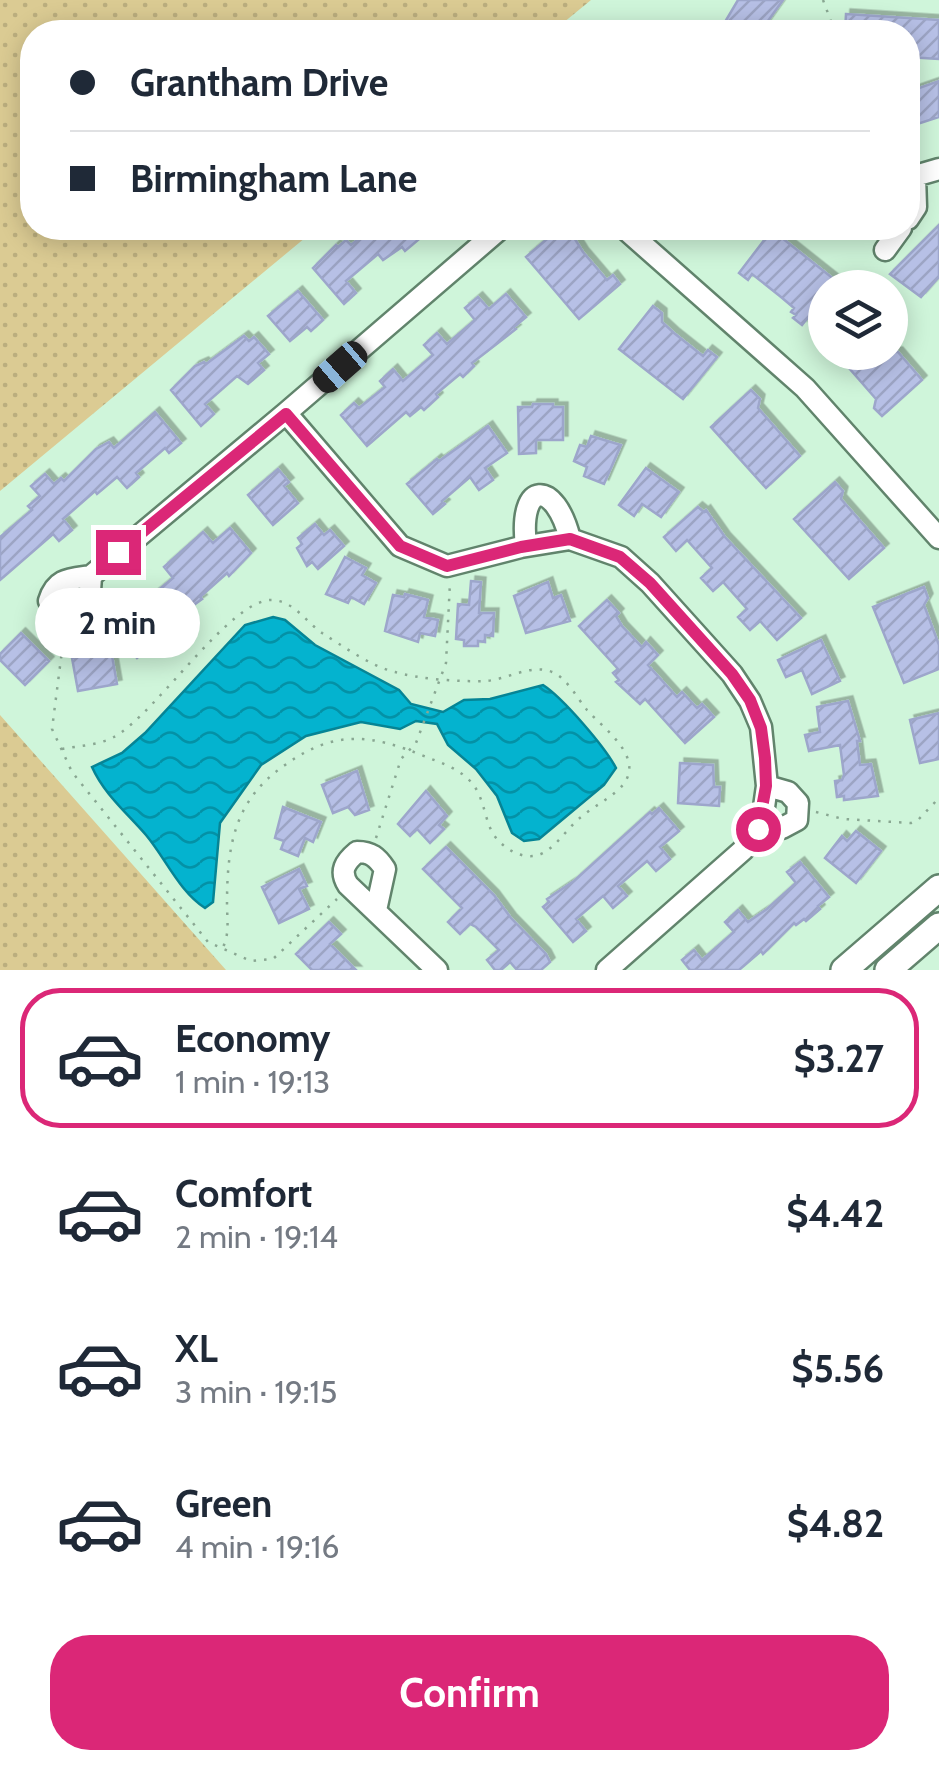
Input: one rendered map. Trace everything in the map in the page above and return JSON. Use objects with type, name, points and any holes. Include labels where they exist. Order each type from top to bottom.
[{"type":"main road","points":[[844,970],[939,888]]},
{"type":"main road","points":[[888,970],[939,926]]},
{"type":"street","points":[[91,576],[487,240]]},
{"type":"street","points":[[638,240],[806,388],[939,538]]},
{"type":"street","points":[[884,250],[892,240]]},
{"type":"street","points":[[286,414],[400,546],[447,566],[570,539],[620,557],[650,583],[732,674],[750,700],[761,728],[766,786],[758,829],[722,870],[607,970]]},
{"type":"street","points":[[526,546],[522,517],[533,498],[542,496],[552,499],[563,513],[570,539]]},
{"type":"street","points":[[758,829],[782,828],[797,820],[798,802],[788,792],[766,786]]},
{"type":"street","points":[[376,910],[437,970]]},
{"type":"path","points":[[376,838],[402,759],[422,728],[446,663],[450,615],[447,566]]},
{"type":"path","points":[[62,749],[114,736],[173,684],[195,656],[236,618],[249,608],[272,600],[287,604],[318,630],[397,673],[483,681],[525,671],[552,672],[619,742],[630,763],[621,788],[582,816],[542,854],[521,856],[492,832],[472,783],[452,767],[382,740],[327,741],[270,775],[254,792],[237,822],[228,878],[228,930],[222,949]]},
{"type":"path","points":[[64,634],[51,717],[52,729],[72,772],[208,942],[251,961],[273,959],[338,898]]},
{"type":"path","points":[[815,812],[843,819],[911,823],[939,798]]},
{"type":"shaded area","points":[[0,0],[591,0],[567,20],[20,20],[20,240],[303,240],[0,491]]},
{"type":"shaded area","points":[[0,715],[226,970],[0,970]]},
{"type":"water","points":[[273,617],[285,620],[315,645],[399,690],[411,704],[443,712],[464,700],[490,699],[543,685],[583,724],[616,768],[604,785],[539,839],[524,841],[512,833],[497,796],[476,769],[448,745],[437,724],[416,721],[400,729],[361,722],[306,736],[261,765],[220,823],[213,902],[205,908],[180,884],[146,835],[109,795],[92,767],[122,753],[145,733],[245,625]]},
{"type":"building","points":[[738,0],[783,0],[769,20],[726,20]]},
{"type":"building","points":[[846,14],[939,20],[939,59],[920,58],[920,20],[846,20]]},
{"type":"building","points":[[939,81],[939,117],[920,123],[920,88]]},
{"type":"building","points":[[939,225],[939,277],[921,297],[908,287],[908,270],[894,270]]},
{"type":"building","points":[[346,240],[351,245],[357,240],[418,240],[405,251],[402,247],[383,260],[378,254],[346,281],[356,293],[344,304],[313,268],[336,245]]},
{"type":"building","points":[[546,240],[576,240],[607,280],[613,275],[620,284],[579,319],[526,257]]},
{"type":"building","points":[[764,240],[785,240],[822,270],[808,270],[808,317],[802,325],[793,318],[794,308],[781,297],[752,274],[748,280],[739,273]]},
{"type":"building","points":[[298,291],[323,320],[290,341],[268,316]]},
{"type":"building","points":[[506,294],[526,317],[516,329],[472,363],[474,366],[463,377],[460,374],[436,394],[438,397],[424,410],[421,407],[410,416],[406,412],[367,446],[341,415],[354,403],[359,408],[385,387],[380,381],[393,369],[403,381],[433,355],[424,345],[437,333],[447,344],[475,320],[465,308],[478,297],[489,309]]},
{"type":"building","points":[[653,306],[674,333],[703,356],[708,350],[717,357],[683,399],[619,349]]},
{"type":"building","points":[[244,336],[249,341],[254,337],[269,354],[258,363],[264,370],[248,384],[237,376],[205,404],[214,414],[201,426],[171,390],[195,366],[206,364]]},
{"type":"building","points":[[908,364],[922,380],[882,416],[874,408],[876,399],[851,370],[908,370]]},
{"type":"building","points":[[751,390],[760,399],[758,408],[800,456],[766,488],[711,427]]},
{"type":"building","points":[[518,407],[563,407],[563,440],[536,440],[536,453],[519,454]]},
{"type":"building","points":[[155,412],[181,443],[169,453],[165,448],[136,473],[139,477],[127,488],[117,477],[97,494],[95,491],[63,519],[72,530],[59,541],[53,534],[0,580],[0,537],[32,510],[28,506],[40,496],[31,486],[45,474],[54,484],[61,478],[64,481],[96,449],[109,442],[114,448]]},
{"type":"building","points":[[488,426],[507,453],[485,468],[493,480],[479,490],[470,477],[433,514],[407,484]]},
{"type":"building","points":[[591,436],[621,445],[604,484],[584,476],[587,467],[574,461],[580,445],[587,447]]},
{"type":"building","points":[[646,468],[679,492],[661,517],[642,504],[634,516],[619,505]]},
{"type":"building","points":[[278,469],[289,482],[284,486],[298,503],[273,525],[248,495]]},
{"type":"building","points":[[835,482],[843,491],[841,499],[884,548],[849,579],[794,519]]},
{"type":"building","points":[[698,507],[706,510],[725,537],[801,618],[777,640],[760,621],[750,630],[738,617],[747,609],[723,582],[713,591],[701,578],[712,568],[687,540],[676,551],[664,537]]},
{"type":"building","points":[[315,524],[324,535],[330,530],[344,546],[318,569],[312,562],[307,566],[297,548],[302,544],[298,538]]},
{"type":"building","points":[[230,528],[251,553],[202,599],[162,628],[166,633],[137,658],[115,634],[158,597],[155,593],[173,578],[164,567],[203,532],[213,543]]},
{"type":"building","points":[[345,557],[366,568],[362,575],[376,583],[364,604],[351,597],[348,603],[326,594]]},
{"type":"building","points":[[471,581],[481,582],[479,613],[494,613],[493,636],[485,635],[485,642],[478,641],[478,646],[464,646],[464,640],[456,639],[458,604],[469,605]]},
{"type":"building","points":[[548,582],[553,598],[561,595],[570,621],[526,633],[514,596]]},
{"type":"building","points":[[924,587],[928,598],[924,605],[939,645],[939,669],[904,683],[873,607]]},
{"type":"building","points":[[393,595],[428,600],[424,617],[438,620],[435,636],[420,633],[418,642],[385,631]]},
{"type":"building","points":[[607,600],[619,613],[616,616],[622,626],[642,647],[646,642],[658,655],[648,665],[677,697],[682,692],[697,708],[702,704],[714,717],[685,743],[645,699],[640,704],[616,682],[619,680],[613,673],[618,669],[579,626]]},
{"type":"building","points":[[21,633],[49,661],[25,685],[0,660],[0,654]]},
{"type":"building","points":[[821,640],[840,681],[812,694],[802,670],[786,677],[778,660]]},
{"type":"building","points":[[111,650],[117,684],[78,691],[72,658]]},
{"type":"building","points":[[848,701],[860,741],[860,765],[871,764],[878,796],[844,800],[844,796],[837,797],[835,781],[842,780],[844,775],[840,745],[809,751],[805,735],[820,732],[817,707]]},
{"type":"building","points":[[939,713],[939,759],[920,763],[910,720]]},
{"type":"building","points":[[680,763],[713,765],[714,787],[720,787],[719,806],[678,803]]},
{"type":"building","points":[[357,771],[369,810],[355,815],[348,807],[333,813],[322,785]]},
{"type":"building","points":[[426,791],[447,816],[439,825],[444,829],[430,843],[417,829],[410,836],[398,824]]},
{"type":"building","points":[[283,807],[321,822],[313,842],[305,838],[298,856],[281,849],[284,841],[275,838]]},
{"type":"building","points":[[659,808],[679,831],[660,847],[670,859],[656,871],[647,861],[618,886],[627,896],[613,908],[603,896],[576,919],[586,931],[573,942],[543,907],[549,902],[547,899],[574,881]]},
{"type":"building","points":[[856,831],[881,851],[856,883],[825,858],[842,836],[847,841]]},
{"type":"building","points":[[446,847],[546,954],[550,962],[541,970],[517,970],[510,962],[495,970],[487,960],[499,950],[476,927],[470,924],[460,934],[448,922],[462,908],[423,869]]},
{"type":"building","points":[[800,862],[829,897],[818,906],[820,909],[806,921],[794,923],[763,954],[761,951],[739,970],[690,970],[682,960],[694,950],[702,960],[734,932],[725,922],[738,910],[748,922],[767,909],[796,883],[787,872]]},
{"type":"building","points":[[299,869],[307,886],[299,889],[309,909],[279,923],[262,887]]},
{"type":"building","points":[[329,922],[341,934],[330,944],[356,970],[312,970],[296,954]]},
{"type":"route","points":[[118,552],[286,414],[400,546],[447,566],[570,539],[620,557],[704,641],[750,700],[761,728],[765,758],[764,807],[758,829]]}]
